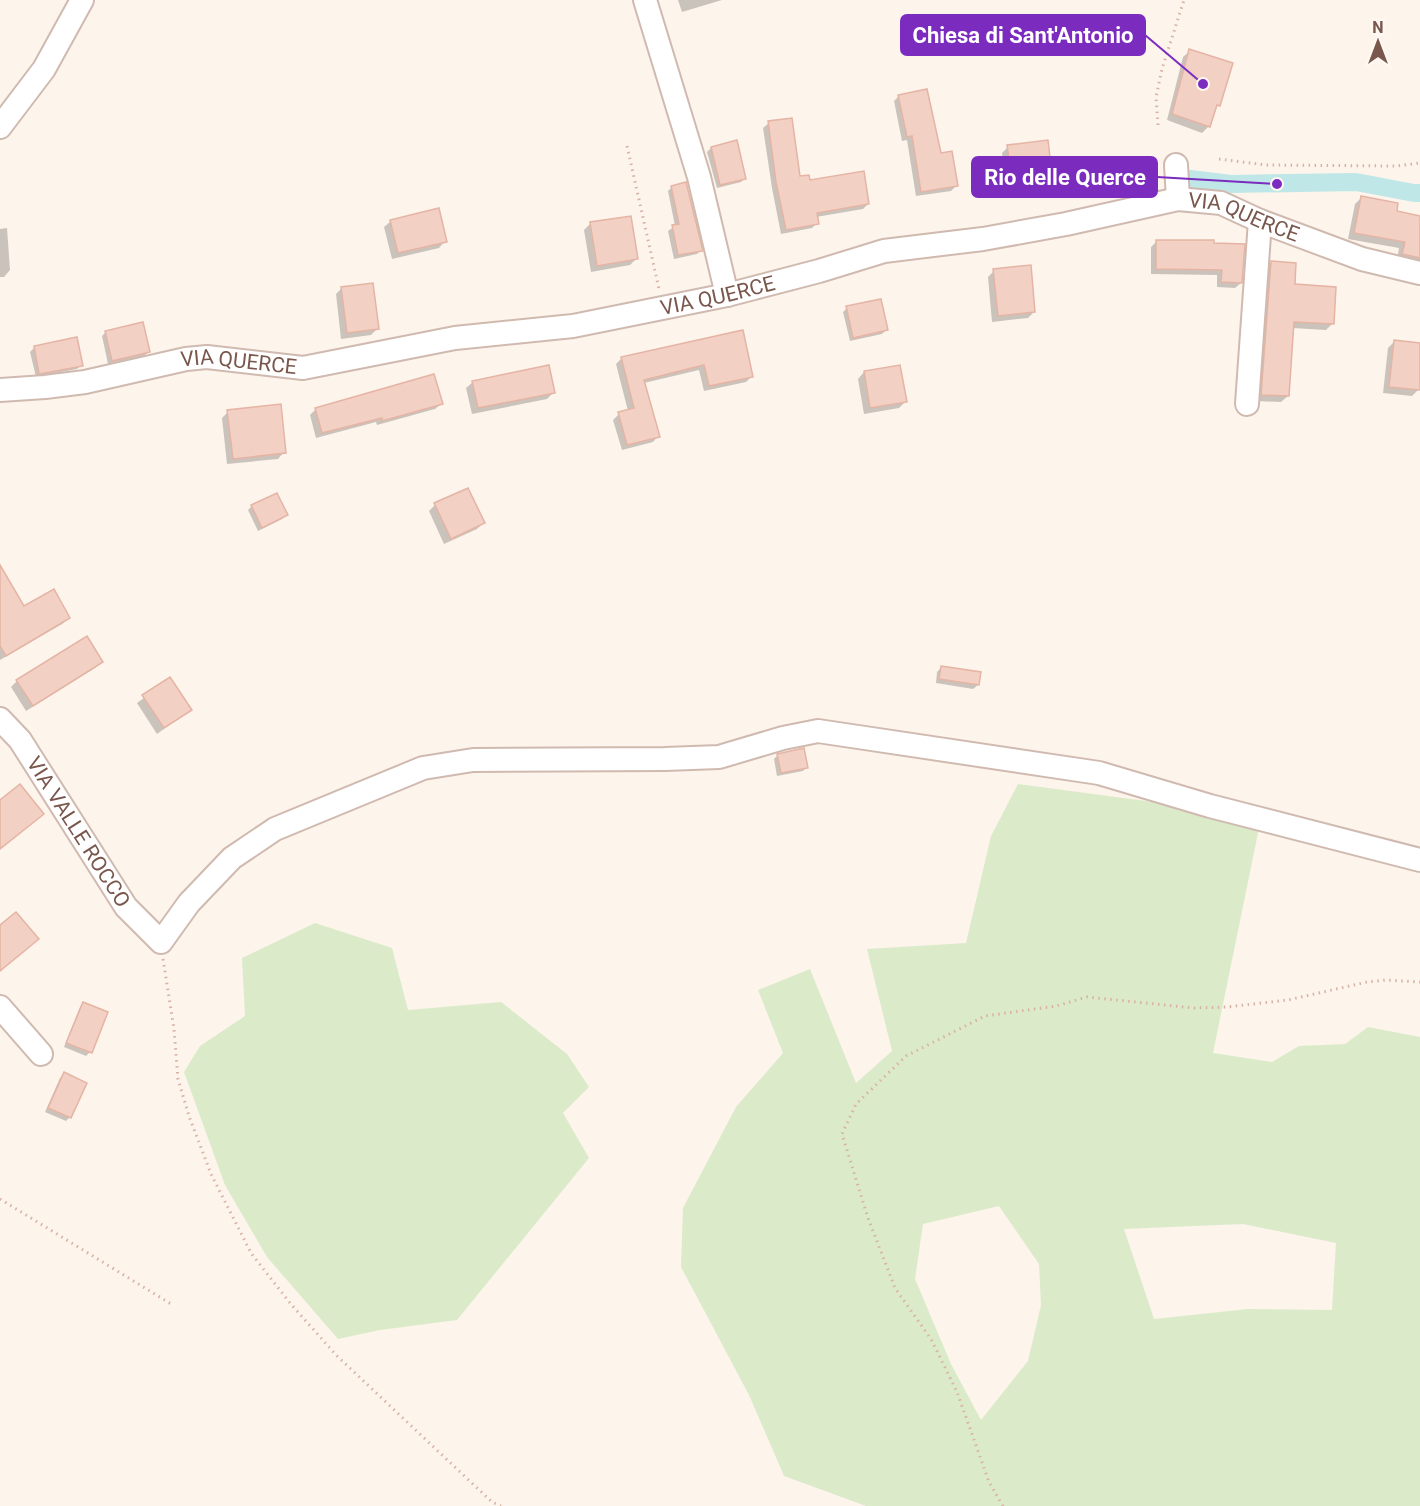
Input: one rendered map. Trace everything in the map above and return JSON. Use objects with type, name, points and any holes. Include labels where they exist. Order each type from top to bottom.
[{"type":"street","points":[[0,127],[44,69],[81,0]]},
{"type":"street","points":[[645,0],[699,177],[727,295]]},
{"type":"street","points":[[1176,165],[1178,199]]},
{"type":"street","name":"VIA QUERCE","points":[[0,390],[85,382],[186,359],[207,357],[303,368],[444,340],[573,327],[727,295],[819,272],[884,250],[983,239],[1035,230],[1178,199],[1221,204],[1362,259],[1420,273]]},
{"type":"street","points":[[1246,404],[1260,221]]},
{"type":"street","name":"VIA VALLE ROCCO","points":[[0,719],[21,740],[126,907],[161,942]]},
{"type":"street","points":[[161,942],[189,903],[232,858],[275,829],[423,768],[473,760],[719,757],[783,738],[818,731],[1099,773],[1210,806],[1420,860]]},
{"type":"street","points":[[0,1007],[41,1054]]},
{"type":"path","points":[[1158,125],[1156,97],[1162,69],[1184,0]]},
{"type":"path","points":[[627,146],[664,308]]},
{"type":"path","points":[[1219,159],[1266,165],[1396,166],[1420,163]]},
{"type":"path","points":[[161,942],[174,1029],[178,1078],[189,1116],[212,1174],[251,1252],[336,1355],[492,1502],[501,1506]]},
{"type":"path","points":[[1003,1506],[989,1482],[957,1392],[931,1339],[895,1288],[868,1218],[842,1134],[856,1104],[906,1056],[985,1016],[1056,1006],[1087,997],[1194,1008],[1227,1007],[1288,1000],[1367,982],[1386,980],[1420,982]]},
{"type":"path","points":[[0,1199],[171,1304]]},
{"type":"green space","points":[[1018,784],[1161,803],[1259,828],[1213,1053],[1272,1062],[1299,1046],[1345,1044],[1368,1027],[1420,1037],[1420,1506],[866,1506],[784,1476],[749,1395],[681,1267],[683,1208],[736,1107],[783,1053],[758,990],[810,969],[856,1083],[892,1051],[867,949],[966,943],[991,836]],"holes":[[[999,1206],[1039,1264],[1041,1305],[1028,1361],[981,1420],[951,1364],[915,1279],[923,1224]],[[1243,1224],[1336,1243],[1332,1310],[1248,1309],[1154,1319],[1124,1229]]]},
{"type":"green space","points":[[315,923],[392,948],[408,1010],[501,1002],[567,1054],[589,1087],[563,1113],[589,1158],[457,1320],[380,1330],[338,1339],[267,1257],[225,1185],[184,1072],[200,1046],[245,1016],[242,958]]},
{"type":"building","points":[[1189,49],[1233,63],[1220,106],[1217,105],[1210,127],[1172,114]]},
{"type":"building","points":[[927,89],[941,153],[952,151],[958,186],[921,192],[912,136],[907,137],[898,95]]},
{"type":"building","points":[[792,118],[800,176],[809,175],[810,180],[864,171],[869,204],[817,213],[819,224],[786,230],[776,182],[768,121]]},
{"type":"building","points":[[737,140],[746,179],[720,185],[711,147]]},
{"type":"building","points":[[1048,140],[1052,175],[1012,180],[1007,145]]},
{"type":"building","points":[[686,182],[703,251],[678,255],[672,225],[679,224],[671,186]]},
{"type":"building","points":[[1361,196],[1398,203],[1397,211],[1420,216],[1420,258],[1402,254],[1405,242],[1354,233]]},
{"type":"building","points":[[439,208],[447,242],[398,253],[390,220]]},
{"type":"building","points":[[631,216],[638,259],[597,266],[590,222]]},
{"type":"building","points":[[1156,240],[1214,240],[1214,243],[1245,244],[1242,283],[1221,282],[1222,270],[1156,269]]},
{"type":"building","points":[[1271,261],[1296,263],[1295,284],[1336,287],[1334,324],[1294,322],[1289,396],[1261,395]]},
{"type":"building","points":[[1031,265],[1035,312],[998,316],[993,269]]},
{"type":"building","points":[[373,283],[379,329],[347,333],[341,287]]},
{"type":"building","points":[[881,299],[888,330],[853,338],[846,306]]},
{"type":"building","points":[[143,322],[150,352],[112,361],[105,331]]},
{"type":"building","points":[[743,330],[753,377],[709,386],[704,365],[644,380],[660,437],[627,445],[618,412],[634,408],[621,357]]},
{"type":"building","points":[[77,337],[83,366],[39,374],[34,346]]},
{"type":"building","points":[[1394,340],[1420,343],[1420,390],[1389,387]]},
{"type":"building","points":[[549,365],[555,393],[478,408],[472,381]]},
{"type":"building","points":[[900,365],[907,402],[870,408],[864,371]]},
{"type":"building","points":[[434,374],[443,404],[382,421],[382,418],[322,433],[315,408]]},
{"type":"building","points":[[281,404],[286,453],[233,459],[227,410]]},
{"type":"building","points":[[468,488],[485,523],[451,539],[434,503]]},
{"type":"building","points":[[277,493],[288,515],[262,528],[251,505]]},
{"type":"building","points":[[0,565],[24,606],[54,589],[70,618],[6,656],[0,646]]},
{"type":"building","points":[[87,636],[103,662],[33,706],[16,680]]},
{"type":"building","points":[[941,666],[981,672],[979,685],[939,679]]},
{"type":"building","points":[[170,677],[192,710],[164,728],[142,695]]},
{"type":"building","points":[[804,748],[808,768],[781,773],[777,754]]},
{"type":"building","points":[[20,784],[44,814],[0,849],[0,800]]},
{"type":"building","points":[[16,912],[39,939],[0,971],[0,925]]},
{"type":"building","points":[[83,1002],[108,1012],[92,1053],[66,1043]]},
{"type":"building","points":[[64,1072],[87,1083],[71,1118],[48,1108]]},
{"type":"waterway","points":[[1190,179],[1231,184],[1356,182],[1420,193]]},
{"type":"place","name":"Chiesa di Sant'Antonio","points":[[1203,84]]},
{"type":"place","name":"Rio delle Querce","points":[[1277,184]]}]
